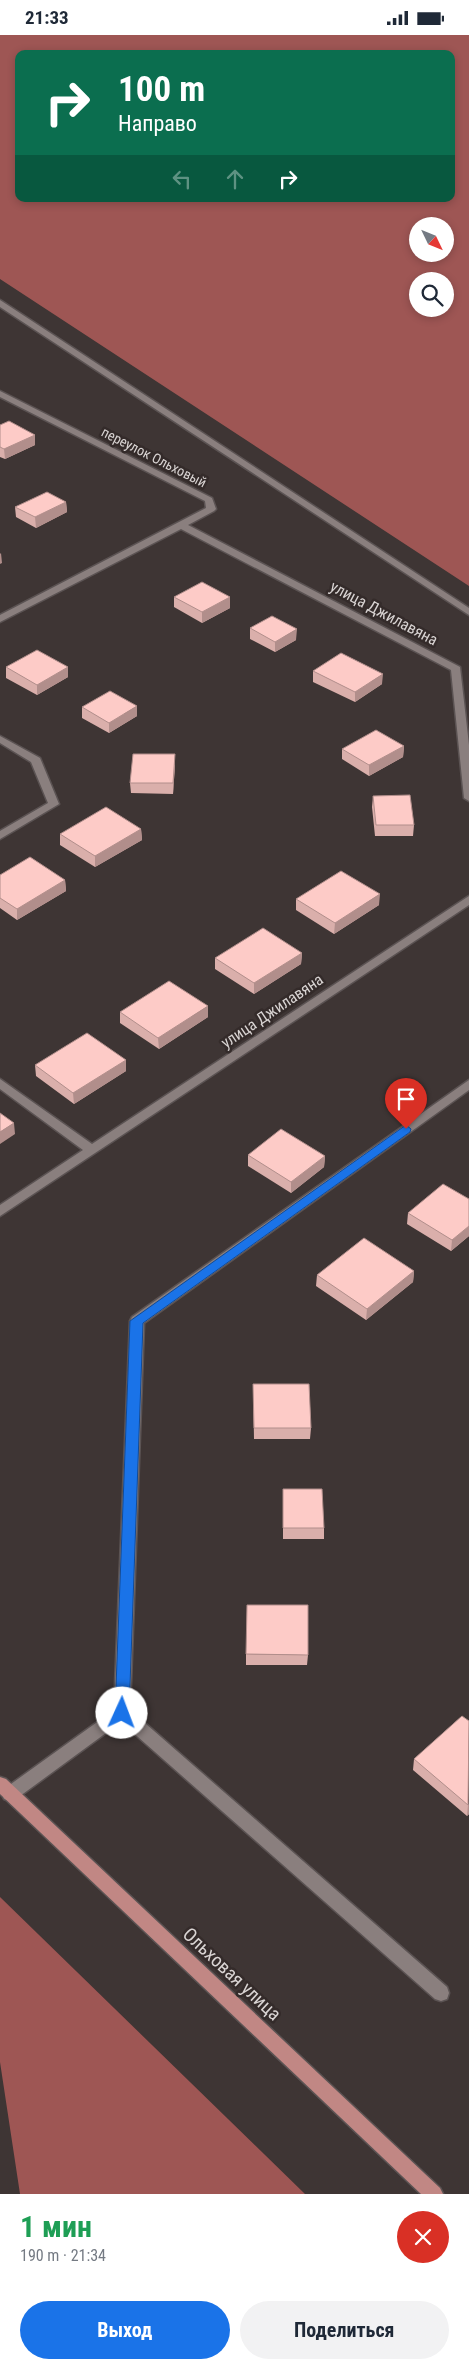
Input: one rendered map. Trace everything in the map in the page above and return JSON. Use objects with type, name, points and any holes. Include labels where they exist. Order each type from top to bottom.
[{"type":"main road","name":"Ольховая улица","points":[[5,1789],[434,2194]]},
{"type":"street","points":[[0,303],[469,612]]},
{"type":"street","name":"переулок Ольховый","points":[[0,394],[209,500],[211,509],[183,526],[0,619]]},
{"type":"street","name":"улица Джилавяна","points":[[183,526],[456,669],[469,797]]},
{"type":"street","points":[[0,739],[36,760],[54,804],[0,836]]},
{"type":"street","name":"улица Джилавяна","points":[[0,1211],[469,900]]},
{"type":"street","points":[[0,1083],[92,1150]]},
{"type":"street","points":[[122,1713],[137,1321],[469,1084]]},
{"type":"street","points":[[5,1789],[122,1713]]},
{"type":"street","points":[[122,1713],[441,1993]]},
{"type":"shaded area","points":[[0,35],[469,35],[469,586],[0,279]]},
{"type":"shaded area","points":[[0,1897],[305,2194],[20,2194],[0,2062]]},
{"type":"building","points":[[9,421],[35,435],[4,449],[0,447],[0,425]]},
{"type":"building","points":[[47,492],[66,502],[35,517],[15,507]]},
{"type":"building","points":[[202,582],[230,597],[202,612],[174,597]]},
{"type":"building","points":[[272,616],[297,629],[275,642],[250,628]]},
{"type":"building","points":[[37,650],[68,667],[37,685],[6,667]]},
{"type":"building","points":[[341,653],[383,674],[355,692],[313,671]]},
{"type":"building","points":[[110,691],[137,706],[109,723],[82,707]]},
{"type":"building","points":[[376,730],[404,746],[369,765],[342,749]]},
{"type":"building","points":[[133,754],[175,754],[173,783],[130,783]]},
{"type":"building","points":[[410,795],[414,825],[376,825],[373,796]]},
{"type":"building","points":[[106,807],[141,829],[95,856],[60,834]]},
{"type":"building","points":[[30,857],[65,880],[17,909],[0,898],[0,875]]},
{"type":"building","points":[[341,871],[380,894],[335,923],[296,899]]},
{"type":"building","points":[[263,928],[302,953],[254,983],[215,958]]},
{"type":"building","points":[[169,981],[208,1006],[158,1038],[120,1012]]},
{"type":"building","points":[[87,1033],[126,1060],[73,1093],[35,1065]]},
{"type":"building","points":[[0,1113],[14,1123],[0,1132]]},
{"type":"building","points":[[281,1129],[325,1156],[291,1182],[248,1155]]},
{"type":"building","points":[[443,1184],[469,1199],[469,1226],[452,1240],[408,1213]]},
{"type":"building","points":[[364,1238],[414,1271],[367,1309],[317,1275]]},
{"type":"building","points":[[253,1384],[309,1384],[311,1428],[254,1428]]},
{"type":"building","points":[[283,1489],[322,1489],[324,1528],[283,1528]]},
{"type":"building","points":[[247,1605],[308,1605],[308,1655],[246,1654]]},
{"type":"building","points":[[462,1716],[469,1721],[468,1805],[414,1759]]},
{"type":"route","points":[[122,1713],[137,1321],[406,1129]]}]
